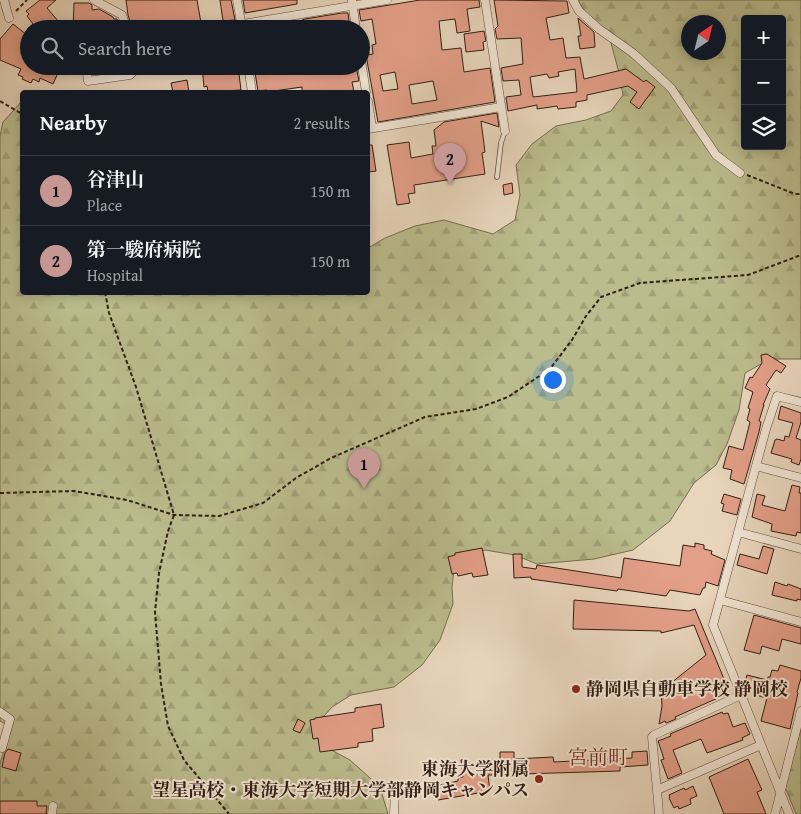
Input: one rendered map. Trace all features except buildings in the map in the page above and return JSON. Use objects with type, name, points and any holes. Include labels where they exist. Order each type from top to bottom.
[{"type":"street","points":[[4,0],[9,18]]},
{"type":"street","points":[[94,0],[122,15],[124,20]]},
{"type":"street","points":[[237,0],[240,20]]},
{"type":"street","points":[[270,20],[352,3],[387,0]]},
{"type":"street","points":[[484,0],[505,131]]},
{"type":"street","points":[[573,0],[579,11],[599,29],[633,54],[671,88],[716,155],[740,172]]},
{"type":"street","points":[[352,3],[355,20]]},
{"type":"street","points":[[87,75],[88,81],[130,75]]},
{"type":"street","points":[[249,75],[252,90]]},
{"type":"street","points":[[363,75],[366,90]]},
{"type":"street","points":[[370,128],[501,107]]},
{"type":"street","points":[[790,814],[713,625],[756,466],[778,396],[801,402]]},
{"type":"street","points":[[756,466],[801,478]]},
{"type":"street","points":[[738,532],[801,549]]},
{"type":"street","points":[[720,600],[801,622]]},
{"type":"street","points":[[659,814],[652,737],[741,695]]},
{"type":"street","points":[[775,814],[801,711]]},
{"type":"street","points":[[0,712],[10,718],[2,748]]},
{"type":"street","points":[[657,790],[761,744]]},
{"type":"street","points":[[394,814],[395,789]]},
{"type":"lane","points":[[497,177],[500,143],[505,131]]},
{"type":"path","points":[[0,101],[20,113]]},
{"type":"path","points":[[740,172],[795,194],[801,194]]},
{"type":"path","points":[[0,493],[74,491],[127,500],[174,515],[219,516],[263,503],[296,478],[330,458],[399,428],[425,417],[476,409],[508,397],[550,370],[601,297],[640,283],[748,274],[801,255]]},
{"type":"path","points":[[105,295],[109,313],[136,386],[174,515],[168,531],[159,573],[155,612],[161,684],[168,726],[184,760],[229,814]]},
{"type":"green space","points":[[579,0],[801,0],[801,359],[770,359],[745,373],[739,410],[727,444],[716,465],[694,483],[670,521],[633,550],[594,559],[537,564],[515,555],[485,550],[464,557],[454,569],[453,604],[440,640],[422,665],[394,687],[351,695],[332,707],[317,724],[324,746],[350,760],[380,787],[388,814],[0,814],[0,763],[11,727],[0,721],[0,136],[3,122],[20,103],[20,295],[370,295],[370,247],[385,238],[415,226],[444,220],[493,234],[515,220],[520,195],[516,165],[532,144],[556,126],[586,120],[611,111],[623,95],[611,43],[601,27],[587,14]]},
{"type":"green space","points":[[801,728],[801,814],[796,814],[785,787]]},
{"type":"place","name":"第一駿府病院","points":[[450,184]]},
{"type":"place","name":"谷津山","points":[[364,489]]},
{"type":"place","name":"静岡県自動車学校 静岡校","points":[[576,689]]},
{"type":"place","name":"東海大学附属 望星高校・東海大学短期大学部静岡キャンパス","points":[[539,779]]},
{"type":"district","name":"宮前町","points":[[598,757]]}]
